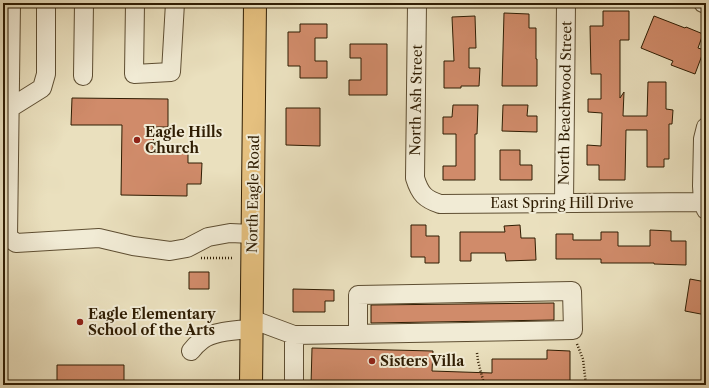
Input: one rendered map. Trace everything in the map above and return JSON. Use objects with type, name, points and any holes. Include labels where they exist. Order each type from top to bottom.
[{"type":"main road","name":"North Eagle Road","points":[[251,385],[255,3]]},
{"type":"street","points":[[11,3],[8,237],[16,243],[99,238],[133,246],[170,251],[187,248],[208,237],[230,233],[252,234]]},
{"type":"street","points":[[10,108],[42,88],[46,74],[46,3]]},
{"type":"street","points":[[83,76],[84,3]]},
{"type":"street","points":[[135,3],[134,74],[171,72],[175,3]]},
{"type":"street","name":"North Ash Street","points":[[417,3],[415,178],[418,188],[423,195]]},
{"type":"street","name":"North Beachwood Street","points":[[564,203],[566,3]]},
{"type":"street","points":[[705,206],[702,186],[703,139],[706,127]]},
{"type":"street","name":"East Spring Hill Drive","points":[[423,195],[431,201],[440,204],[564,203],[705,206]]},
{"type":"street","points":[[191,351],[203,339],[251,324],[294,335],[358,334],[573,330],[572,291],[358,295],[358,334]]},
{"type":"street","points":[[294,335],[294,385]]},
{"type":"path","points":[[194,258],[233,258]]},
{"type":"path","points":[[576,343],[583,359],[586,385]]},
{"type":"path","points":[[477,353],[483,380],[482,385]]},
{"type":"building","points":[[603,11],[629,11],[629,40],[620,40],[620,98],[624,92],[623,116],[647,116],[648,82],[666,82],[666,109],[673,110],[672,124],[669,124],[669,159],[664,159],[664,167],[647,167],[647,130],[626,130],[625,180],[599,180],[599,165],[587,165],[587,145],[601,146],[602,113],[588,112],[588,99],[601,99],[601,74],[591,74],[590,26],[603,26]]},
{"type":"building","points":[[504,13],[529,14],[529,28],[536,28],[537,86],[502,86]]},
{"type":"building","points":[[475,16],[476,48],[469,48],[469,68],[480,68],[479,86],[444,88],[444,61],[454,61],[452,17]]},
{"type":"building","points":[[654,16],[703,34],[698,48],[704,50],[695,74],[671,65],[673,61],[641,48]]},
{"type":"building","points":[[300,24],[327,24],[327,38],[315,38],[315,61],[327,61],[327,78],[300,78],[300,66],[288,66],[288,32],[300,32]]},
{"type":"building","points":[[350,44],[387,44],[387,95],[349,95],[349,80],[361,80],[361,58],[350,58]]},
{"type":"building","name":"Eagle Hills Church","points":[[72,98],[168,99],[168,127],[154,127],[153,152],[188,152],[188,163],[202,163],[201,184],[187,184],[187,196],[121,195],[122,125],[71,125]]},
{"type":"building","points":[[453,105],[478,105],[477,134],[475,134],[475,180],[443,180],[443,166],[456,166],[456,134],[443,134],[443,117],[452,117]]},
{"type":"building","points":[[503,105],[528,105],[527,116],[537,116],[537,132],[502,131]]},
{"type":"building","points":[[286,108],[320,108],[320,146],[286,145]]},
{"type":"building","points":[[500,150],[520,150],[520,165],[532,165],[532,180],[500,180]]},
{"type":"building","points":[[411,225],[426,225],[426,236],[439,236],[439,263],[425,263],[425,257],[411,257]]},
{"type":"building","points":[[520,225],[521,238],[535,238],[536,260],[506,261],[505,253],[471,253],[471,261],[460,261],[460,232],[505,232],[504,226]]},
{"type":"building","points":[[650,230],[671,231],[671,241],[686,241],[686,265],[654,263],[601,263],[601,259],[556,259],[556,234],[573,234],[573,240],[601,240],[601,232],[618,232],[618,246],[650,246]]},
{"type":"building","points":[[189,272],[209,272],[209,289],[189,289]]},
{"type":"building","points":[[690,279],[706,282],[706,315],[685,311]]},
{"type":"building","points":[[293,289],[334,290],[334,301],[325,301],[325,312],[293,312]]},
{"type":"building","points":[[554,303],[554,320],[371,323],[371,305]]},
{"type":"building","name":"Sisters Villa","points":[[312,348],[433,351],[432,371],[492,373],[492,359],[547,359],[547,350],[570,351],[570,385],[311,385]]},
{"type":"building","points":[[57,365],[124,365],[124,385],[57,385]]},
{"type":"place","name":"Eagle Hills Church","points":[[137,140]]},
{"type":"place","name":"Eagle Elementary School of the Arts","points":[[80,322]]},
{"type":"place","name":"Sisters Villa","points":[[372,361]]}]
